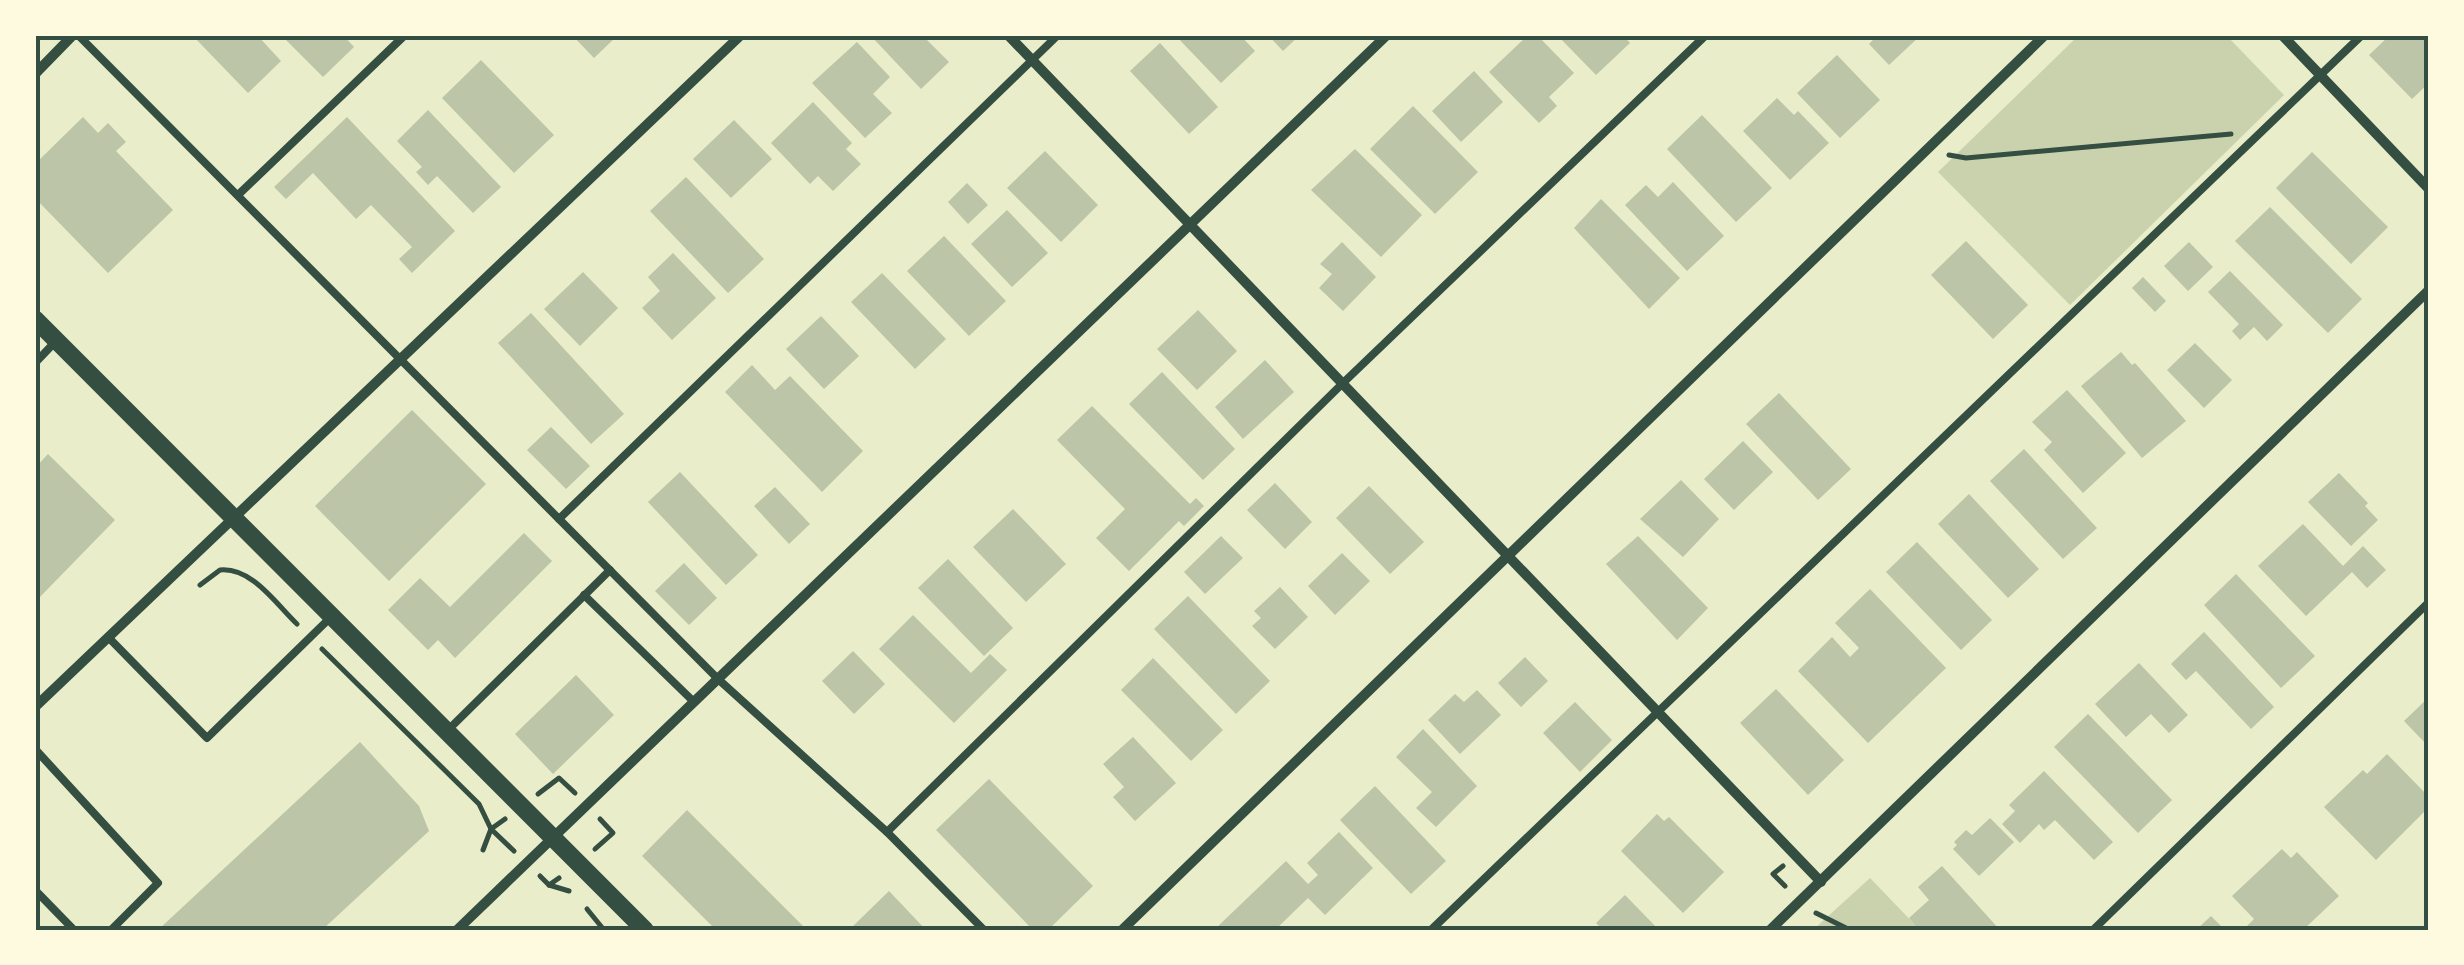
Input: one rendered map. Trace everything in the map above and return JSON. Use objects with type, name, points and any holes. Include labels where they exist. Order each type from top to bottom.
[{"type":"street","points":[[35,74],[75,35]]},
{"type":"street","points":[[35,706],[742,35]]},
{"type":"street","points":[[1008,35],[1821,882]]},
{"type":"street","points":[[457,930],[1387,35]]},
{"type":"street","points":[[1122,930],[2046,35]]},
{"type":"street","points":[[2282,35],[2429,189]]},
{"type":"street","points":[[1770,930],[2429,290]]},
{"type":"street","points":[[35,319],[644,930]]},
{"type":"lane","points":[[75,35],[718,679],[887,832],[984,930]]},
{"type":"lane","points":[[238,195],[405,35]]},
{"type":"lane","points":[[559,519],[1058,35]]},
{"type":"lane","points":[[887,832],[1343,383],[1706,35]]},
{"type":"lane","points":[[1431,930],[2362,35]]},
{"type":"lane","points":[[35,363],[57,341]]},
{"type":"lane","points":[[446,732],[610,570]]},
{"type":"lane","points":[[584,596],[694,702]]},
{"type":"lane","points":[[2093,930],[2429,602]]},
{"type":"lane","points":[[108,637],[207,738],[332,616]]},
{"type":"lane","points":[[35,749],[158,883],[111,930]]},
{"type":"lane","points":[[35,890],[74,930]]},
{"type":"path","points":[[1926,150],[1966,158],[2260,131]]},
{"type":"path","points":[[200,584],[220,570],[239,572],[255,582],[479,804],[491,828],[483,850]]},
{"type":"path","points":[[550,885],[576,895]]},
{"type":"path","points":[[583,903],[604,930]]},
{"type":"green space","points":[[2079,35],[2226,35],[2284,95],[2070,305],[1938,172]]},
{"type":"green space","points":[[1870,878],[1920,930],[1813,930]]},
{"type":"building","points":[[192,35],[257,35],[281,61],[248,93]]},
{"type":"building","points":[[281,35],[343,35],[354,47],[323,77]]},
{"type":"building","points":[[572,35],[618,35],[594,58]]},
{"type":"building","points":[[870,35],[922,35],[949,62],[921,89]]},
{"type":"building","points":[[1175,35],[1240,35],[1255,51],[1221,83]]},
{"type":"building","points":[[1268,35],[1300,35],[1283,51]]},
{"type":"building","points":[[1528,35],[1537,35],[1574,73],[1549,97],[1557,106],[1539,123],[1489,72]]},
{"type":"building","points":[[1557,35],[1623,35],[1630,43],[1596,75]]},
{"type":"building","points":[[1878,35],[1921,35],[1889,65],[1869,44]]},
{"type":"building","points":[[2390,35],[2423,35],[2429,42],[2429,83],[2412,99],[2369,55]]},
{"type":"building","points":[[857,42],[890,77],[873,94],[892,113],[865,138],[812,83]]},
{"type":"building","points":[[1160,43],[1218,107],[1189,134],[1130,71]]},
{"type":"building","points":[[1837,55],[1880,100],[1840,138],[1797,93]]},
{"type":"building","points":[[481,60],[554,135],[514,173],[442,98]]},
{"type":"building","points":[[1474,71],[1503,102],[1461,142],[1432,111]]},
{"type":"building","points":[[1777,98],[1794,115],[1798,111],[1829,143],[1790,180],[1743,131]]},
{"type":"building","points":[[813,102],[852,143],[846,149],[861,164],[833,191],[818,176],[810,184],[771,143]]},
{"type":"building","points":[[1413,106],[1478,172],[1435,214],[1370,149]]},
{"type":"building","points":[[428,110],[501,187],[473,213],[437,176],[428,185],[416,172],[422,167],[397,141]]},
{"type":"building","points":[[1702,115],[1772,188],[1736,222],[1667,149]]},
{"type":"building","points":[[83,117],[98,133],[108,123],[126,142],[116,151],[173,210],[108,273],[35,198],[35,164]]},
{"type":"building","points":[[347,117],[455,231],[412,273],[399,259],[412,247],[371,205],[356,219],[313,173],[286,199],[274,187]]},
{"type":"building","points":[[734,120],[772,159],[731,198],[693,159]]},
{"type":"building","points":[[1355,149],[1422,215],[1381,257],[1311,190]]},
{"type":"building","points":[[1045,151],[1098,205],[1061,242],[1007,188]]},
{"type":"building","points":[[2312,152],[2388,227],[2351,264],[2276,188]]},
{"type":"building","points":[[686,177],[764,259],[728,293],[650,211]]},
{"type":"building","points":[[1673,182],[1724,236],[1687,271],[1625,205],[1646,185],[1658,197]]},
{"type":"building","points":[[967,183],[988,205],[968,224],[948,202]]},
{"type":"building","points":[[1601,199],[1680,278],[1649,309],[1574,228]]},
{"type":"building","points":[[2270,207],[2362,299],[2328,333],[2235,241]]},
{"type":"building","points":[[1007,210],[1048,253],[1012,287],[971,244]]},
{"type":"building","points":[[944,236],[1006,301],[969,336],[907,271]]},
{"type":"building","points":[[1966,241],[2028,305],[1993,339],[1931,275]]},
{"type":"building","points":[[1342,242],[1376,277],[1343,311],[1319,288],[1332,274],[1320,264]]},
{"type":"building","points":[[2189,242],[2213,267],[2188,291],[2164,266]]},
{"type":"building","points":[[673,253],[716,298],[672,340],[642,308],[660,291],[648,277]]},
{"type":"building","points":[[2230,271],[2283,325],[2267,341],[2254,327],[2240,340],[2232,331],[2239,324],[2208,292]]},
{"type":"building","points":[[583,272],[618,308],[580,346],[544,309]]},
{"type":"building","points":[[882,273],[946,339],[915,369],[851,302]]},
{"type":"building","points":[[2143,277],[2166,301],[2155,312],[2132,288]]},
{"type":"building","points":[[1198,310],[1237,351],[1197,390],[1157,349]]},
{"type":"building","points":[[531,313],[624,414],[591,444],[498,343]]},
{"type":"building","points":[[821,316],[859,356],[824,389],[786,349]]},
{"type":"building","points":[[2195,343],[2232,380],[2204,408],[2167,370]]},
{"type":"building","points":[[2121,352],[2186,421],[2142,458],[2081,386]]},
{"type":"building","points":[[1265,360],[1294,392],[1243,439],[1215,407]]},
{"type":"building","points":[[752,365],[775,390],[790,376],[863,451],[822,492],[725,392]]},
{"type":"building","points":[[1162,372],[1235,449],[1203,480],[1129,404]]},
{"type":"building","points":[[2067,390],[2126,453],[2083,493],[2044,450],[2052,442],[2032,422]]},
{"type":"building","points":[[1779,393],[1851,469],[1818,500],[1746,424]]},
{"type":"building","points":[[1092,406],[1190,504],[1196,498],[1204,506],[1184,526],[1179,521],[1129,571],[1096,538],[1125,509],[1057,440]]},
{"type":"building","points":[[412,410],[486,484],[389,581],[315,506]]},
{"type":"building","points":[[551,427],[590,466],[566,489],[527,450]]},
{"type":"building","points":[[1743,441],[1773,472],[1734,510],[1704,479]]},
{"type":"building","points":[[2024,449],[2097,528],[2063,559],[1990,481]]},
{"type":"building","points":[[48,454],[115,520],[35,602],[35,468]]},
{"type":"building","points":[[680,472],[758,555],[726,585],[648,502]]},
{"type":"building","points":[[2339,473],[2368,503],[2365,506],[2378,520],[2351,546],[2308,502]]},
{"type":"building","points":[[1681,480],[1719,519],[1683,557],[1640,519]]},
{"type":"building","points":[[1275,483],[1312,522],[1285,549],[1247,510]]},
{"type":"building","points":[[1369,486],[1424,542],[1390,574],[1336,518]]},
{"type":"building","points":[[775,487],[810,524],[789,544],[754,506]]},
{"type":"building","points":[[1969,494],[2039,569],[2008,598],[1938,524]]},
{"type":"building","points":[[1013,509],[1066,564],[1026,602],[973,547]]},
{"type":"building","points":[[2303,524],[2343,566],[2363,546],[2386,570],[2367,588],[2352,572],[2306,616],[2258,566]]},
{"type":"building","points":[[524,533],[552,561],[455,658],[438,640],[428,650],[388,610],[420,578],[450,607]]},
{"type":"building","points":[[1221,536],[1243,558],[1205,594],[1184,572]]},
{"type":"building","points":[[1638,536],[1708,608],[1677,640],[1606,564]]},
{"type":"building","points":[[1917,542],[1992,620],[1961,650],[1886,572]]},
{"type":"building","points":[[1342,553],[1370,581],[1335,615],[1308,586]]},
{"type":"building","points":[[948,559],[1013,628],[984,656],[918,588]]},
{"type":"building","points":[[684,563],[717,598],[689,625],[655,591]]},
{"type":"building","points":[[2236,574],[2315,656],[2281,688],[2204,605]]},
{"type":"building","points":[[1280,587],[1308,617],[1275,649],[1252,626],[1261,618],[1254,611]]},
{"type":"building","points":[[1870,589],[1946,668],[1868,743],[1798,671],[1832,637],[1850,657],[1859,648],[1835,623]]},
{"type":"building","points":[[1188,596],[1270,681],[1236,714],[1154,629]]},
{"type":"building","points":[[913,615],[971,673],[990,654],[1007,670],[954,723],[879,649]]},
{"type":"building","points":[[2204,632],[2274,707],[2251,729],[2196,671],[2186,680],[2171,664]]},
{"type":"building","points":[[853,651],[885,684],[854,714],[822,681]]},
{"type":"building","points":[[1525,657],[1548,681],[1521,707],[1498,683]]},
{"type":"building","points":[[1153,658],[1223,730],[1191,761],[1121,690]]},
{"type":"building","points":[[2139,663],[2188,715],[2169,733],[2151,714],[2126,737],[2095,704]]},
{"type":"building","points":[[576,675],[614,715],[553,774],[515,734]]},
{"type":"building","points":[[1776,689],[1844,760],[1808,795],[1740,723]]},
{"type":"building","points":[[1477,690],[1501,715],[1460,754],[1428,720],[1455,694],[1464,702]]},
{"type":"building","points":[[2429,697],[2429,747],[2404,721]]},
{"type":"building","points":[[1575,702],[1612,740],[1580,772],[1543,733]]},
{"type":"building","points":[[2088,714],[2172,800],[2138,833],[2054,747]]},
{"type":"building","points":[[1423,729],[1477,786],[1436,827],[1416,808],[1432,792],[1396,757]]},
{"type":"building","points":[[1133,737],[1176,783],[1135,821],[1113,797],[1124,787],[1103,764]]},
{"type":"building","points":[[360,742],[419,806],[429,831],[322,930],[158,930]]},
{"type":"building","points":[[2387,754],[2429,797],[2429,807],[2376,860],[2324,807],[2363,770],[2367,774]]},
{"type":"building","points":[[2044,771],[2113,842],[2094,860],[2055,820],[2044,830],[2039,824],[2020,843],[2002,824],[2015,811],[2009,805]]},
{"type":"building","points":[[989,779],[1093,886],[1048,930],[1033,930],[936,830]]},
{"type":"building","points":[[1375,786],[1446,861],[1411,894],[1340,820]]},
{"type":"building","points":[[687,810],[807,930],[716,930],[642,856]]},
{"type":"building","points":[[1657,814],[1664,821],[1669,817],[1724,872],[1683,913],[1621,851]]},
{"type":"building","points":[[1990,818],[2014,842],[1979,876],[1953,849],[1957,845],[1954,842],[1966,830],[1972,835]]},
{"type":"building","points":[[1339,832],[1373,868],[1325,915],[1308,898],[1275,930],[1214,930],[1286,861],[1308,884],[1318,875],[1307,863]]},
{"type":"building","points":[[2282,849],[2291,858],[2297,852],[2339,896],[2303,930],[2243,930],[2254,919],[2232,896]]},
{"type":"building","points":[[1942,866],[2000,930],[1919,930],[1909,918],[1929,900],[1918,887]]},
{"type":"building","points":[[889,891],[926,930],[849,930]]},
{"type":"building","points":[[1625,895],[1659,930],[1603,930],[1596,923]]},
{"type":"building","points":[[2211,916],[2225,930],[2196,930]]}]
